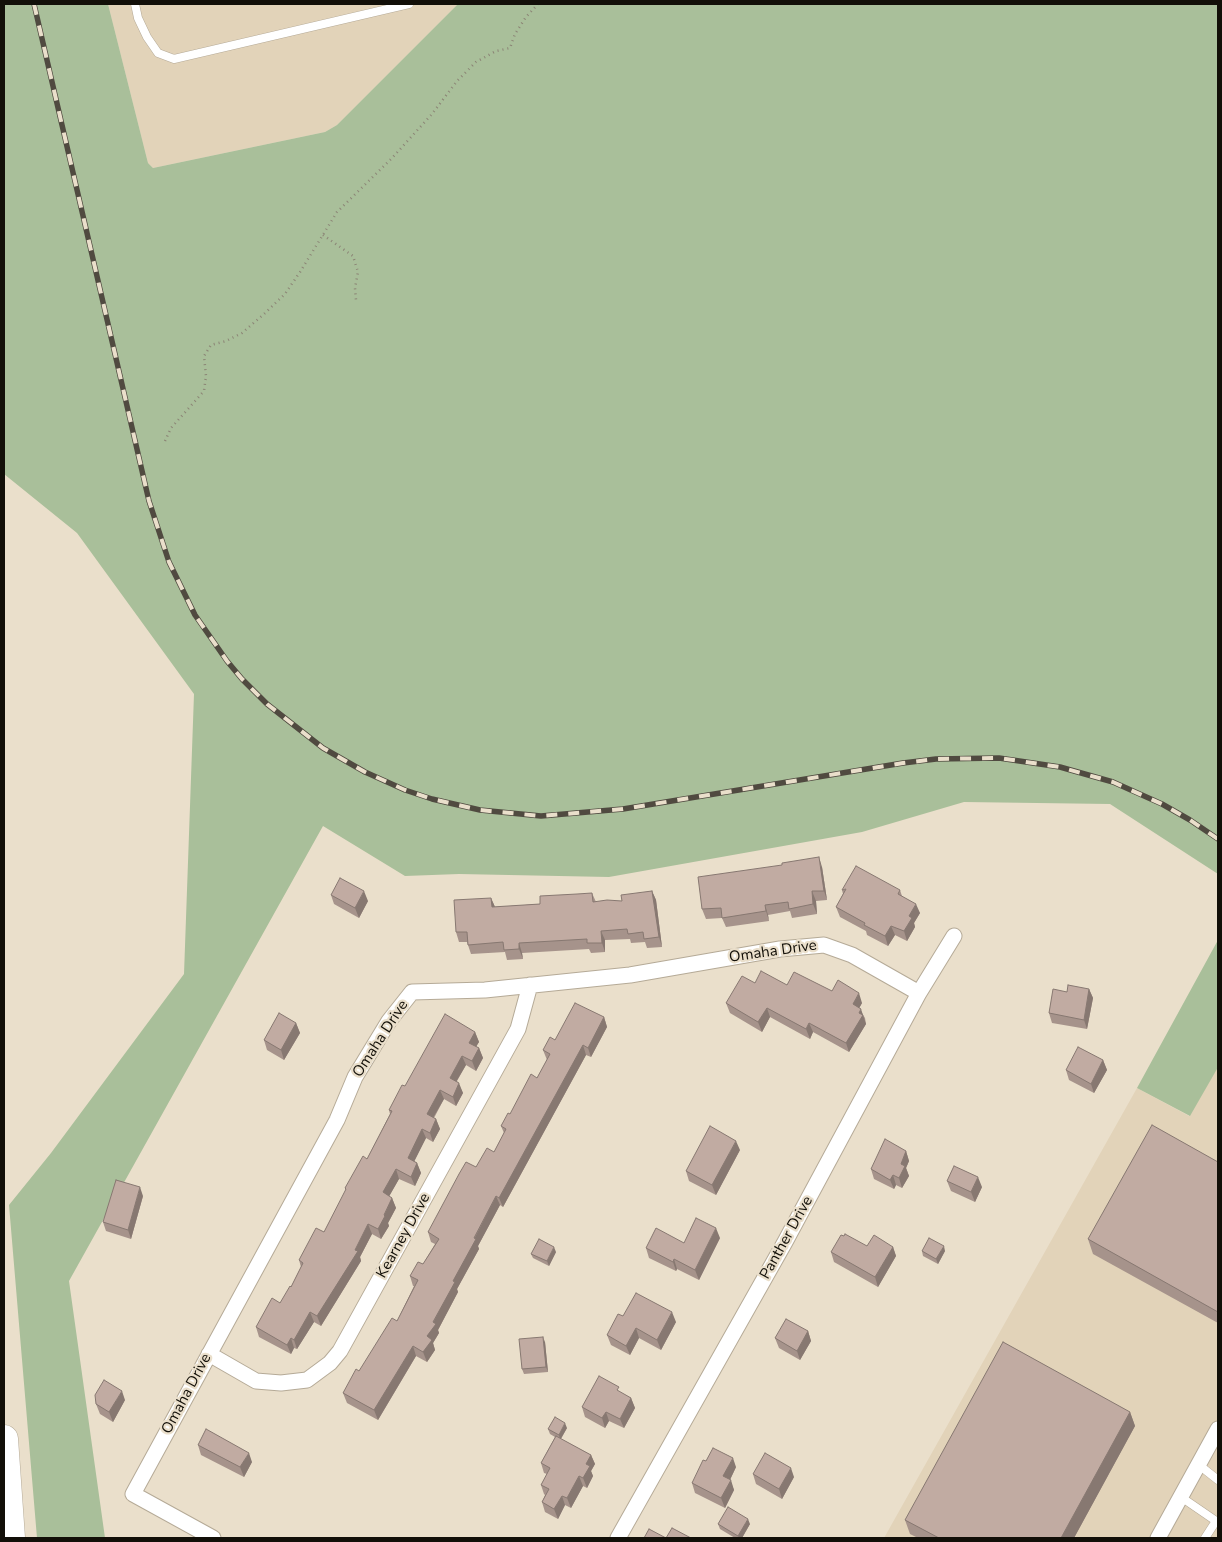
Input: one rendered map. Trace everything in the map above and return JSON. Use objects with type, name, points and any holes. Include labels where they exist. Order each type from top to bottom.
[{"type":"highway","points":[[4,1439],[11,1538]]},
{"type":"street","name":"Panther Drive","points":[[618,1538],[785,1242],[919,993],[954,936]]},
{"type":"street","name":"Omaha Drive","points":[[213,1538],[133,1494],[337,1120],[354,1077],[389,1021],[412,992],[484,990],[630,975],[780,949],[824,945],[852,955],[919,993]]},
{"type":"street","name":"Kearney Drive","points":[[209,1354],[256,1380],[281,1383],[307,1380],[330,1362],[340,1351],[518,1029],[530,985]]},
{"type":"street","points":[[1158,1538],[1218,1429]]},
{"type":"lane","points":[[135,4],[138,18],[147,37],[158,53],[174,59],[409,4]]},
{"type":"lane","points":[[1199,1465],[1218,1480]]},
{"type":"lane","points":[[1181,1497],[1217,1521],[1205,1538]]},
{"type":"path","points":[[165,441],[171,428],[204,391],[206,376],[204,356],[211,345],[226,341],[242,332],[285,294],[337,212],[393,157],[432,114],[457,81],[476,62],[496,51],[510,48],[515,34],[538,4]]},
{"type":"path","points":[[323,235],[353,256],[358,272],[355,288],[356,300]]},
{"type":"shaded area","points":[[108,4],[458,4],[337,125],[325,132],[153,168],[148,163]]},
{"type":"shaded area","points":[[1217,1068],[1218,1538],[884,1538],[1137,1088],[1189,1116]]},
{"type":"green space","points":[[4,4],[108,4],[148,163],[153,168],[325,132],[337,125],[458,4],[1218,4],[1218,874],[1110,804],[964,802],[862,832],[609,877],[459,874],[405,876],[323,826],[69,1281],[105,1538],[37,1538],[9,1205],[51,1153],[184,974],[194,694],[77,533],[4,474]]},
{"type":"green space","points":[[1218,940],[1218,1069],[1190,1116],[1137,1088]]},
{"type":"building","points":[[819,857],[824,891],[812,891],[813,904],[789,909],[788,902],[765,905],[766,911],[722,918],[721,908],[702,909],[698,877],[782,865],[782,863]]},
{"type":"building","points":[[856,866],[900,890],[898,894],[916,904],[909,916],[912,918],[904,931],[891,926],[885,936],[836,907],[846,889],[842,890]]},
{"type":"building","points":[[340,878],[364,891],[355,908],[331,895]]},
{"type":"building","points":[[652,891],[659,937],[644,939],[643,932],[628,934],[627,929],[601,931],[602,943],[587,943],[587,939],[519,943],[519,949],[504,950],[503,942],[468,945],[467,932],[456,932],[454,900],[491,898],[492,907],[540,904],[540,896],[592,893],[593,902],[607,900],[622,901],[621,895]]},
{"type":"building","points":[[761,971],[787,985],[794,972],[832,991],[838,980],[859,993],[853,1004],[861,1009],[859,1013],[863,1015],[846,1043],[809,1023],[806,1029],[767,1008],[758,1022],[726,1003],[742,976],[755,983]]},
{"type":"building","points":[[1068,985],[1089,989],[1084,1020],[1049,1013],[1053,989],[1067,992]]},
{"type":"building","points":[[575,1003],[604,1017],[588,1048],[583,1045],[499,1198],[496,1196],[474,1238],[476,1239],[453,1281],[455,1282],[433,1322],[436,1324],[427,1336],[432,1340],[423,1352],[413,1346],[374,1410],[343,1393],[356,1369],[359,1371],[392,1318],[397,1321],[418,1280],[410,1276],[418,1262],[423,1264],[439,1239],[428,1232],[466,1162],[476,1167],[487,1148],[494,1152],[506,1129],[501,1126],[508,1113],[510,1114],[531,1074],[537,1078],[550,1054],[543,1050],[550,1037],[555,1040]]},
{"type":"building","points":[[279,1013],[296,1023],[281,1050],[264,1040]]},
{"type":"building","points":[[445,1014],[475,1032],[469,1043],[479,1048],[472,1061],[462,1056],[450,1078],[459,1083],[453,1097],[440,1090],[427,1114],[436,1119],[430,1133],[422,1129],[408,1158],[417,1163],[411,1177],[396,1169],[383,1192],[392,1198],[378,1229],[368,1224],[355,1250],[358,1251],[317,1316],[310,1312],[294,1340],[291,1338],[287,1345],[256,1327],[272,1298],[280,1303],[291,1287],[303,1263],[299,1260],[316,1228],[324,1232],[363,1156],[367,1159],[392,1111],[389,1110],[402,1085],[405,1086]]},
{"type":"building","points":[[1078,1047],[1103,1060],[1091,1084],[1066,1070]]},
{"type":"building","points":[[1152,1125],[1218,1162],[1218,1312],[1088,1239]]},
{"type":"building","points":[[710,1126],[736,1141],[712,1185],[686,1171]]},
{"type":"building","points":[[885,1139],[906,1151],[901,1164],[905,1166],[899,1178],[893,1175],[890,1180],[871,1169]]},
{"type":"building","points":[[954,1166],[978,1177],[971,1192],[947,1181]]},
{"type":"building","points":[[116,1180],[140,1187],[128,1230],[103,1222]]},
{"type":"building","points":[[696,1218],[716,1228],[695,1270],[674,1259],[673,1262],[646,1248],[656,1228],[684,1243]]},
{"type":"building","points":[[845,1234],[867,1246],[874,1235],[893,1247],[875,1277],[831,1252],[841,1235],[844,1236]]},
{"type":"building","points":[[929,1238],[944,1246],[936,1259],[922,1251]]},
{"type":"building","points":[[539,1239],[554,1247],[547,1261],[531,1254]]},
{"type":"building","points":[[636,1293],[672,1312],[657,1340],[636,1328],[626,1346],[607,1335],[618,1314],[623,1316]]},
{"type":"building","points":[[786,1319],[808,1331],[797,1351],[775,1338]]},
{"type":"building","points":[[543,1337],[546,1367],[522,1369],[519,1339]]},
{"type":"building","points":[[1003,1342],[1130,1412],[1061,1538],[939,1538],[905,1520]]},
{"type":"building","points":[[599,1376],[619,1387],[617,1390],[631,1398],[620,1419],[606,1412],[602,1418],[582,1407]]},
{"type":"building","points":[[104,1380],[122,1391],[109,1412],[96,1404],[95,1395]]},
{"type":"building","points":[[555,1417],[565,1423],[559,1435],[548,1429]]},
{"type":"building","points":[[206,1429],[249,1453],[240,1467],[198,1445]]},
{"type":"building","points":[[556,1436],[591,1455],[586,1464],[590,1466],[583,1478],[579,1476],[567,1498],[562,1496],[554,1509],[542,1502],[549,1489],[541,1485],[550,1468],[541,1463]]},
{"type":"building","points":[[713,1448],[733,1458],[723,1476],[731,1480],[721,1498],[692,1483],[703,1460],[706,1461]]},
{"type":"building","points":[[765,1453],[791,1468],[779,1489],[753,1474]]},
{"type":"building","points":[[728,1507],[748,1519],[738,1536],[718,1524]]},
{"type":"building","points":[[672,1528],[691,1538],[666,1538]]},
{"type":"building","points":[[649,1529],[666,1538],[644,1538]]},
{"type":"railway","points":[[34,4],[149,501],[169,562],[195,615],[227,661],[267,704],[323,748],[365,772],[405,790],[432,799],[480,810],[541,816],[623,809],[903,763],[936,759],[999,758],[1060,767],[1113,782],[1162,804],[1218,839]]}]
